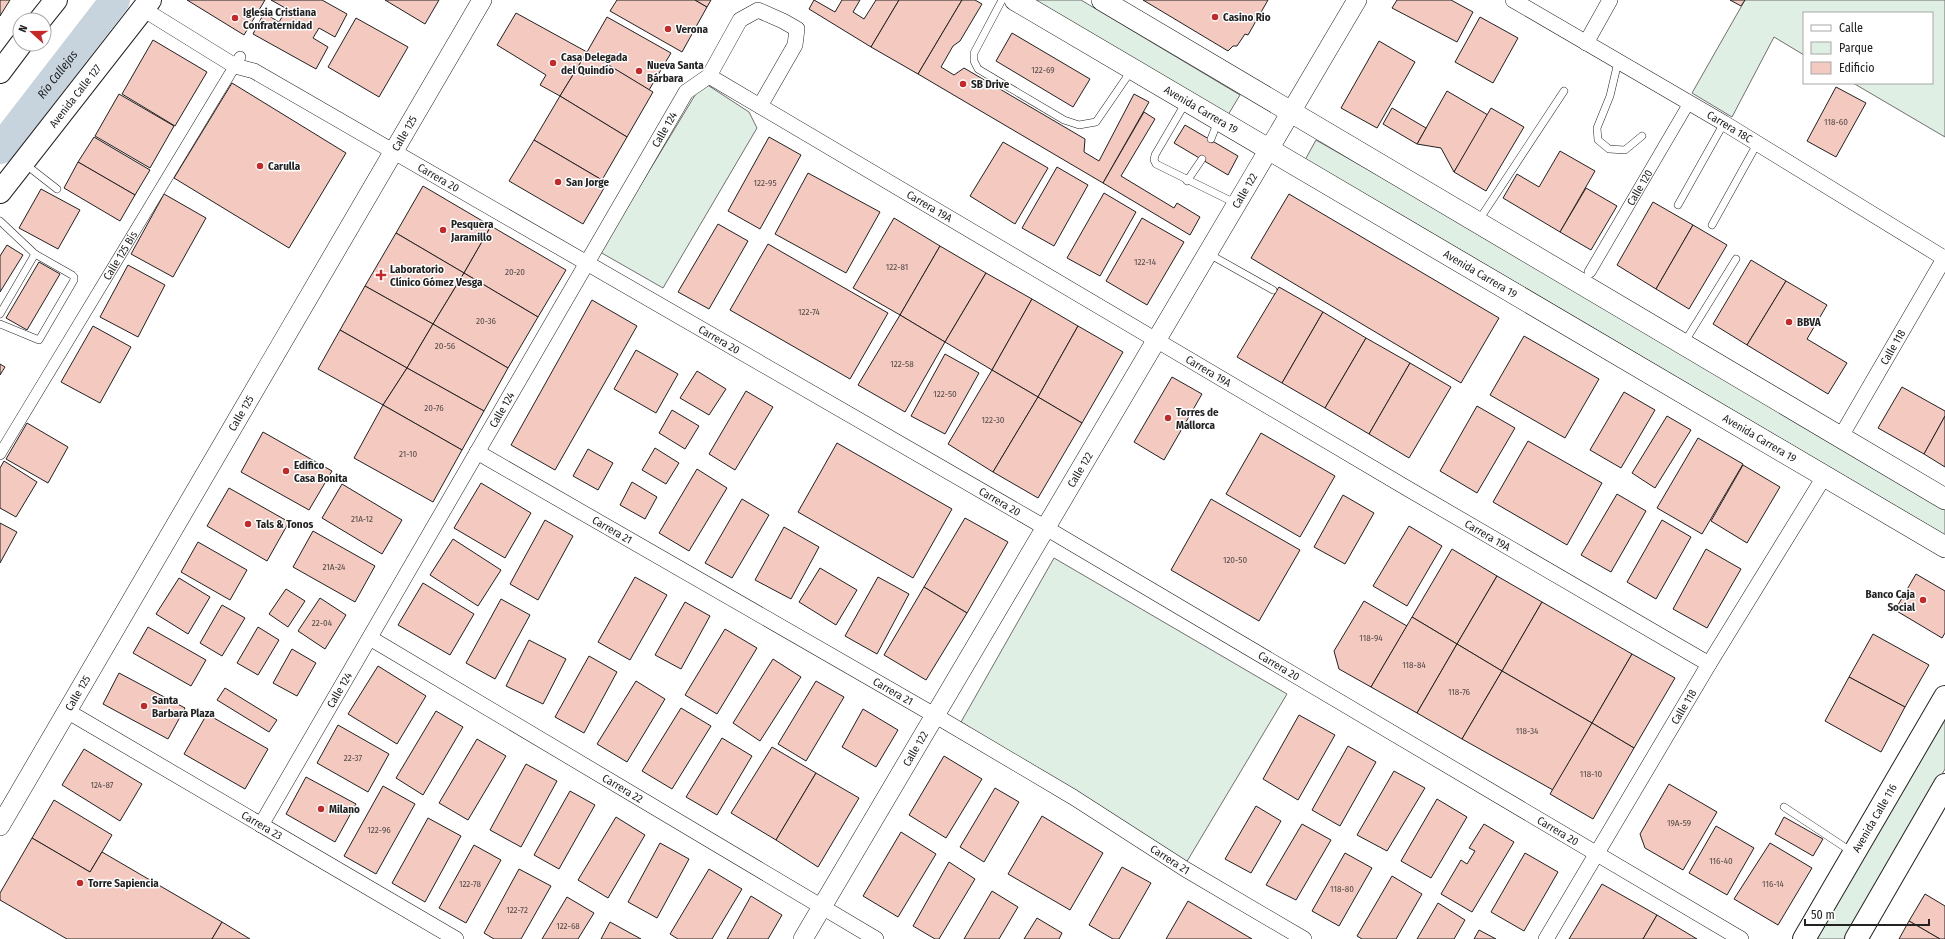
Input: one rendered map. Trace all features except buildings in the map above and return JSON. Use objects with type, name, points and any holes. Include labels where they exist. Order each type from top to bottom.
[{"type":"main road","points":[[46,12],[56,0]]},
{"type":"main road","name":"Avenida Carrera 19","points":[[1015,0],[1945,547]]},
{"type":"main road","points":[[1102,0],[1945,499]]},
{"type":"main road","name":"Avenida Calle 127","points":[[0,192],[148,3]]},
{"type":"main road","points":[[0,72],[15,52]]},
{"type":"main road","name":"Avenida Calle 116","points":[[1804,939],[1945,697]]},
{"type":"main road","points":[[1856,939],[1945,785]]},
{"type":"street","name":"Calle 125","points":[[0,826],[482,0]]},
{"type":"street","name":"Calle 122","points":[[803,939],[936,716],[1156,339],[1357,0]]},
{"type":"street","name":"Carrera 18C","points":[[1513,0],[1689,103],[1944,257]]},
{"type":"street","points":[[1586,43],[1610,0]]},
{"type":"street","name":"Carrera 20","points":[[148,3],[254,71],[1046,528],[1741,939]]},
{"type":"street","name":"Calle 124","points":[[261,825],[686,92],[709,76],[740,20],[758,10],[797,29],[795,45],[760,106]]},
{"type":"street","name":"Calle 125 Bis","points":[[0,454],[238,61]]},
{"type":"street","name":"Carrera 19A","points":[[709,76],[1410,490],[1709,664]]},
{"type":"street","name":"Calle 120","points":[[1590,272],[1689,103]]},
{"type":"street","name":"Calle 118","points":[[1840,438],[1944,257]]},
{"type":"street","name":"Carrera 21","points":[[477,452],[936,716],[1073,798],[1185,869],[1304,939]]},
{"type":"street","name":"Calle 118","points":[[1546,939],[1709,664],[1824,477]]},
{"type":"street","name":"Carrera 22","points":[[370,638],[876,939]]},
{"type":"street","name":"Carrera 23","points":[[67,711],[456,939]]},
{"type":"lane","points":[[1002,0],[974,54],[974,61],[978,69],[1064,120],[1079,125],[1096,122],[1132,69]]},
{"type":"lane","points":[[1618,62],[1610,96],[1597,128],[1598,140],[1609,149],[1625,150],[1642,136]]},
{"type":"lane","points":[[1478,222],[1497,190],[1540,130],[1564,91]]},
{"type":"lane","points":[[1186,101],[1155,155],[1154,160],[1156,164],[1187,181],[1237,204]]},
{"type":"lane","points":[[1212,139],[1219,120]]},
{"type":"lane","points":[[1678,205],[1724,124]]},
{"type":"lane","points":[[1712,225],[1757,144]]},
{"type":"lane","points":[[1187,181],[1202,159]]},
{"type":"lane","points":[[23,163],[57,189]]},
{"type":"lane","points":[[0,221],[36,254],[74,277],[74,280],[39,340],[0,324]]},
{"type":"lane","points":[[0,314],[36,254]]},
{"type":"lane","points":[[1207,254],[1273,290]]},
{"type":"lane","points":[[1683,345],[1736,259]]},
{"type":"lane","points":[[1784,807],[1854,853]]},
{"type":"green space","points":[[1034,0],[1081,0],[1240,95],[1228,115]]},
{"type":"green space","points":[[1745,0],[1945,0],[1945,137],[1855,84],[1933,84],[1933,12],[1803,12],[1803,54],[1774,37],[1732,117],[1692,93]]},
{"type":"green space","points":[[703,82],[749,112],[757,128],[663,288],[600,252]]},
{"type":"green space","points":[[1316,140],[1524,259],[1945,510],[1945,535],[1398,213],[1305,160]]},
{"type":"green space","points":[[1054,558],[1287,694],[1186,863],[961,722]]},
{"type":"green space","points":[[1945,714],[1945,769],[1848,939],[1814,939]]},
{"type":"waterway","name":"Río Callejas","points":[[0,149],[115,0]]},
{"type":"place","name":"Casino Rio","points":[[1215,17]]},
{"type":"place","name":"Iglesia Cristiana Confraternidad","points":[[235,18]]},
{"type":"place","name":"Verona","points":[[668,29]]},
{"type":"place","name":"Casa Delegada del Quindío","points":[[553,63]]},
{"type":"place","name":"Nueva Santa Bárbara","points":[[639,71]]},
{"type":"place","name":"SB Drive","points":[[963,84]]},
{"type":"place","name":"Carulla","points":[[260,166]]},
{"type":"place","name":"San Jorge","points":[[558,182]]},
{"type":"place","name":"Pesquera Jaramillo","points":[[443,230]]},
{"type":"place","name":"Laboratorio Clínico Gómez Vesga","points":[[381,275]]},
{"type":"place","name":"BBVA","points":[[1789,322]]},
{"type":"place","name":"Torres de Mallorca","points":[[1168,418]]},
{"type":"place","name":"Edifico Casa Bonita","points":[[286,471]]},
{"type":"place","name":"Tals & Tonos","points":[[248,524]]},
{"type":"place","name":"Banco Caja Social","points":[[1923,600]]},
{"type":"place","name":"Santa Barbara Plaza","points":[[144,706]]},
{"type":"place","name":"Milano","points":[[321,809]]},
{"type":"place","name":"Torre Sapiencia","points":[[80,883]]}]
